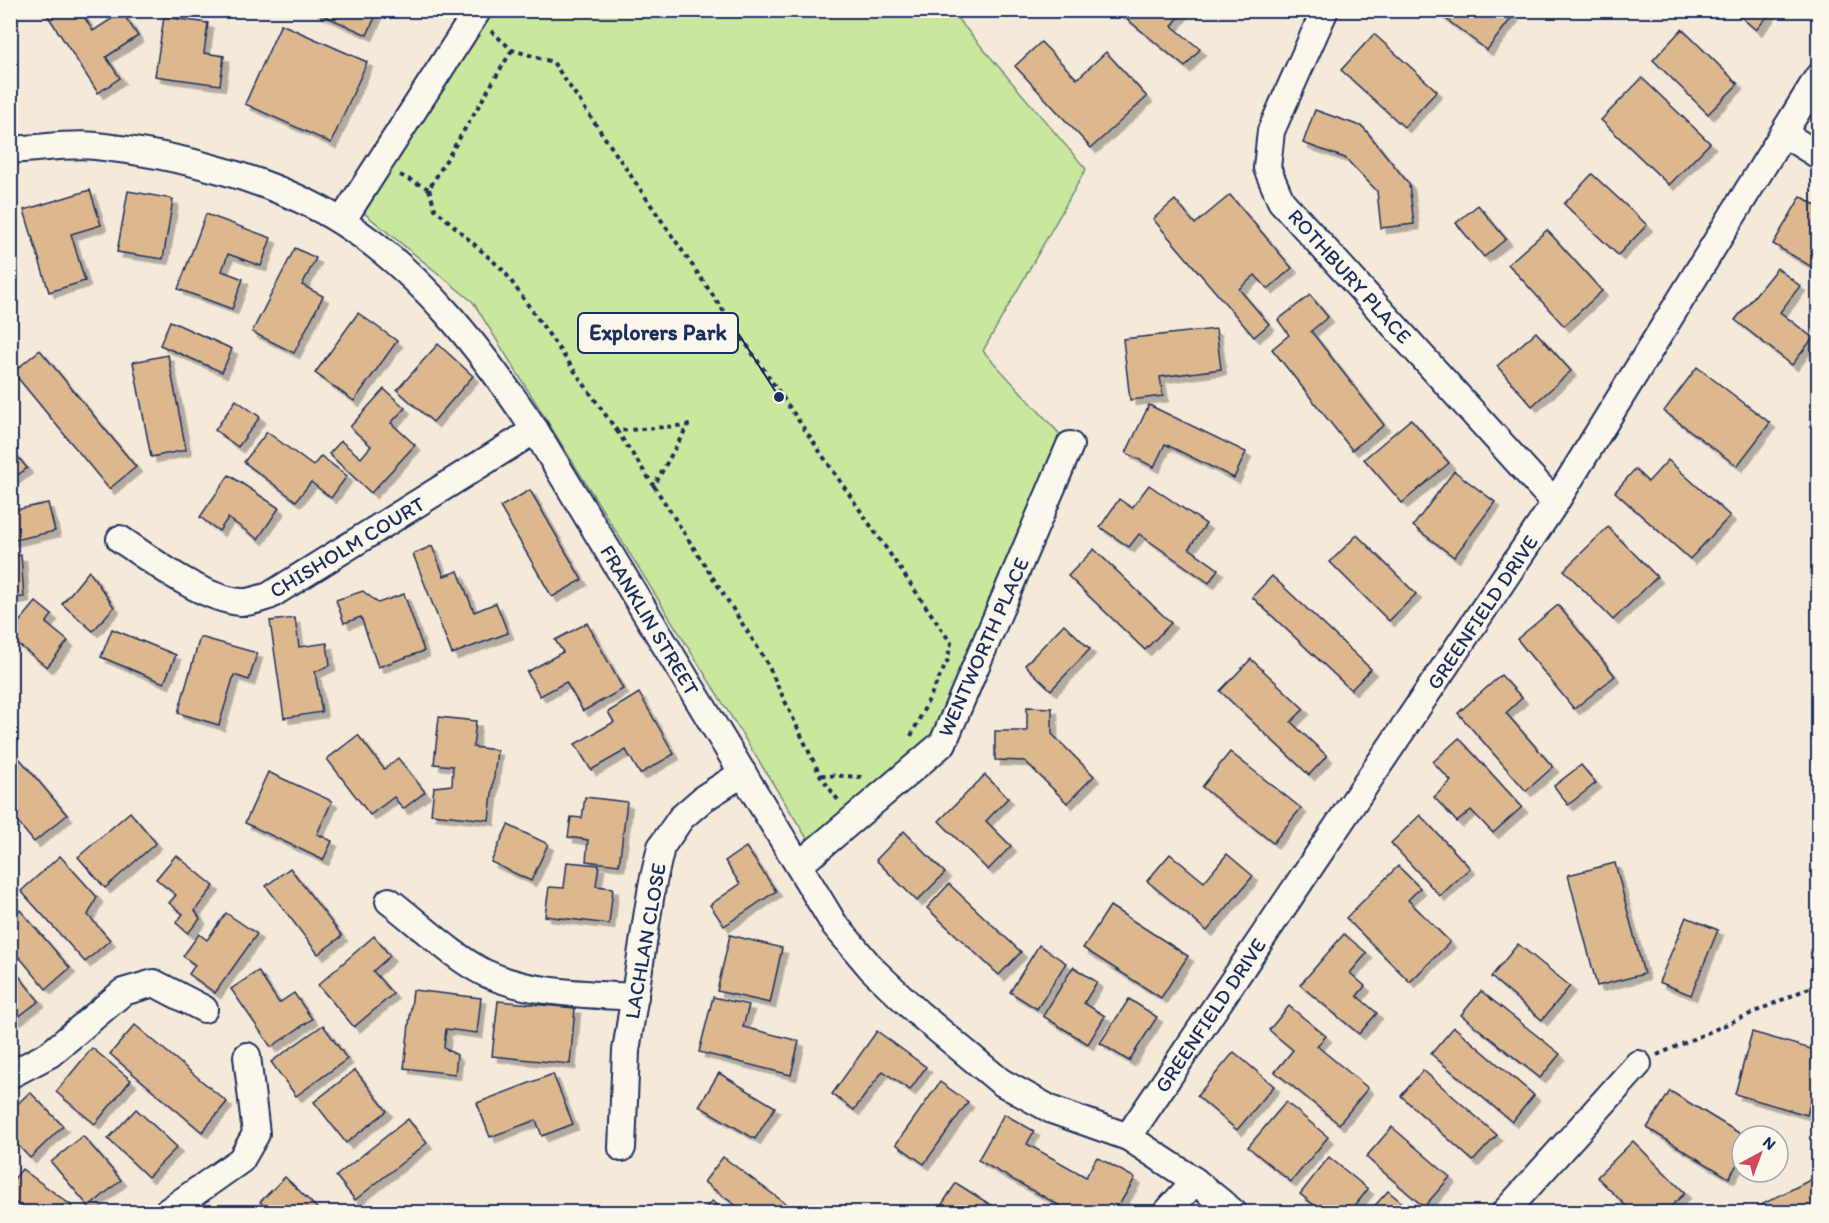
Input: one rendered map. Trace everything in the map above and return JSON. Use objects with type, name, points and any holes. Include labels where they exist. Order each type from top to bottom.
[{"type":"street","name":"ROTHBURY PLACE","points":[[1325,10],[1271,131],[1268,168],[1281,201],[1556,503]]},
{"type":"street","points":[[342,221],[378,165],[483,19]]},
{"type":"street","name":"GREENFIELD DRIVE","points":[[1128,1137],[1556,503],[1818,77]]},
{"type":"street","points":[[1784,135],[1818,155]]},
{"type":"street","name":"FRANKLIN STREET","points":[[10,150],[94,146],[170,158],[224,171],[274,188],[342,221],[396,264],[448,313],[492,366],[535,430],[834,924],[872,969],[918,1013],[1001,1082],[1052,1110],[1128,1137],[1196,1181],[1233,1212]]},
{"type":"street","name":"CHISHOLM COURT","points":[[120,539],[164,568],[214,595],[243,603],[269,596],[535,430]]},
{"type":"street","name":"WENTWORTH PLACE","points":[[799,865],[943,743],[1070,445]]},
{"type":"street","name":"LACHLAN CLOSE","points":[[622,1148],[626,1051],[652,885],[661,847],[681,818],[704,798],[743,772]]},
{"type":"street","points":[[389,901],[484,972],[519,985],[584,994],[635,997]]},
{"type":"street","points":[[10,1075],[50,1054],[123,992],[154,983],[204,1009]]},
{"type":"street","points":[[167,1212],[241,1160],[256,1134],[247,1056]]},
{"type":"street","points":[[1505,1212],[1638,1064]]},
{"type":"street","points":[[1167,1212],[1196,1181]]},
{"type":"path","points":[[483,19],[512,50],[553,62],[951,643],[947,662],[914,734],[906,741]]},
{"type":"path","points":[[512,50],[429,189],[435,209],[504,271],[617,431],[765,659],[820,775],[853,820]]},
{"type":"path","points":[[378,165],[429,189]]},
{"type":"path","points":[[617,431],[688,425],[654,486]]},
{"type":"path","points":[[947,662],[971,678]]},
{"type":"path","points":[[820,775],[871,777]]},
{"type":"path","points":[[1638,1064],[1818,984]]},
{"type":"green space","points":[[485,11],[951,11],[1086,169],[983,351],[1068,443],[942,743],[823,864],[473,302],[364,213]]},
{"type":"building","points":[[44,10],[80,10],[93,31],[122,12],[138,36],[106,57],[120,78],[98,93]]},
{"type":"building","points":[[312,10],[366,10],[376,15],[367,35]]},
{"type":"building","points":[[1116,10],[1184,10],[1172,26],[1200,49],[1185,67]]},
{"type":"building","points":[[1434,10],[1506,10],[1513,16],[1487,50]]},
{"type":"building","points":[[1733,10],[1773,10],[1756,30]]},
{"type":"building","points":[[164,17],[208,23],[204,53],[224,56],[220,85],[155,76]]},
{"type":"building","points":[[281,24],[367,62],[331,143],[245,104]]},
{"type":"building","points":[[1682,29],[1738,84],[1708,114],[1653,60]]},
{"type":"building","points":[[1374,34],[1437,91],[1404,127],[1341,70]]},
{"type":"building","points":[[1041,42],[1077,79],[1106,52],[1147,97],[1091,148],[1015,66]]},
{"type":"building","points":[[1642,78],[1710,143],[1669,185],[1601,120]]},
{"type":"building","points":[[1315,110],[1363,127],[1409,184],[1414,224],[1381,228],[1377,191],[1345,158],[1303,143]]},
{"type":"building","points":[[1592,174],[1647,225],[1618,255],[1564,204]]},
{"type":"building","points":[[90,190],[101,225],[71,234],[85,281],[49,292],[24,210]]},
{"type":"building","points":[[128,191],[173,199],[163,259],[117,252]]},
{"type":"building","points":[[1230,195],[1292,268],[1268,289],[1255,275],[1239,289],[1269,324],[1254,337],[1153,219],[1175,200],[1195,224]]},
{"type":"building","points":[[1801,196],[1818,207],[1817,270],[1773,244]]},
{"type":"building","points":[[1478,205],[1506,239],[1484,257],[1456,223]]},
{"type":"building","points":[[206,214],[271,238],[261,266],[228,254],[222,271],[243,279],[232,309],[178,289]]},
{"type":"building","points":[[1547,230],[1602,291],[1564,326],[1508,264]]},
{"type":"building","points":[[295,248],[316,258],[302,285],[323,296],[294,353],[252,332]]},
{"type":"building","points":[[1777,268],[1800,286],[1780,312],[1813,338],[1792,365],[1735,320]]},
{"type":"building","points":[[1310,295],[1328,317],[1311,331],[1384,425],[1352,450],[1272,349],[1289,335],[1278,320]]},
{"type":"building","points":[[358,313],[397,341],[354,401],[315,373]]},
{"type":"building","points":[[170,321],[232,349],[222,372],[160,345]]},
{"type":"building","points":[[1216,329],[1221,369],[1160,377],[1163,396],[1130,400],[1123,339]]},
{"type":"building","points":[[1536,332],[1571,371],[1532,406],[1497,366]]},
{"type":"building","points":[[438,344],[473,376],[433,422],[397,390]]},
{"type":"building","points":[[40,350],[136,467],[109,489],[13,372]]},
{"type":"building","points":[[168,355],[186,450],[151,457],[133,362]]},
{"type":"building","points":[[1697,367],[1770,423],[1737,466],[1664,411]]},
{"type":"building","points":[[384,389],[405,408],[391,423],[415,445],[371,493],[329,454],[341,441],[361,458],[371,446],[350,427]]},
{"type":"building","points":[[236,400],[260,417],[238,447],[215,430]]},
{"type":"building","points":[[1149,405],[1246,452],[1234,478],[1165,444],[1154,467],[1126,453]]},
{"type":"building","points":[[1411,419],[1449,463],[1402,503],[1364,459]]},
{"type":"building","points":[[267,432],[313,466],[321,456],[347,476],[331,498],[311,482],[296,501],[244,462]]},
{"type":"building","points":[[10,447],[27,468],[10,481]]},
{"type":"building","points":[[1668,460],[1730,516],[1690,559],[1615,492],[1635,469],[1648,482]]},
{"type":"building","points":[[1454,471],[1495,502],[1454,557],[1413,526]]},
{"type":"building","points":[[229,475],[279,508],[258,539],[228,518],[219,531],[200,517]]},
{"type":"building","points":[[1149,485],[1206,524],[1189,548],[1218,569],[1209,583],[1139,534],[1129,547],[1100,527],[1119,499],[1132,508]]},
{"type":"building","points":[[530,490],[582,580],[552,597],[500,507]]},
{"type":"building","points":[[48,503],[55,531],[10,541],[10,511]]},
{"type":"building","points":[[1608,527],[1657,577],[1613,620],[1564,570]]},
{"type":"building","points":[[1357,535],[1416,594],[1389,621],[1330,562]]},
{"type":"building","points":[[432,546],[444,576],[458,571],[474,612],[496,603],[508,633],[452,654],[413,554]]},
{"type":"building","points":[[1094,549],[1171,623],[1145,650],[1068,576]]},
{"type":"building","points":[[21,555],[24,597],[10,598],[10,556]]},
{"type":"building","points":[[89,571],[114,607],[93,631],[62,604]]},
{"type":"building","points":[[1272,576],[1371,669],[1351,690],[1252,597]]},
{"type":"building","points":[[363,591],[378,603],[404,594],[424,651],[378,667],[361,617],[344,623],[336,600]]},
{"type":"building","points":[[36,602],[52,615],[46,623],[68,641],[47,667],[10,638],[10,633]]},
{"type":"building","points":[[1558,605],[1615,676],[1574,709],[1517,639]]},
{"type":"building","points":[[295,618],[299,647],[327,643],[330,665],[315,672],[322,712],[284,718],[270,621]]},
{"type":"building","points":[[587,623],[623,689],[583,711],[566,682],[540,696],[527,672],[563,652],[555,640]]},
{"type":"building","points":[[1064,624],[1090,649],[1051,690],[1025,665]]},
{"type":"building","points":[[112,629],[176,655],[164,683],[101,657]]},
{"type":"building","points":[[200,637],[257,653],[249,680],[234,675],[219,725],[178,713]]},
{"type":"building","points":[[1251,659],[1304,709],[1291,722],[1327,756],[1309,775],[1220,691]]},
{"type":"building","points":[[1501,675],[1522,698],[1506,713],[1553,767],[1526,791],[1458,713]]},
{"type":"building","points":[[639,693],[674,754],[640,774],[626,750],[591,770],[575,744],[614,722],[608,712]]},
{"type":"building","points":[[1027,707],[1052,708],[1052,734],[1094,776],[1067,803],[1025,761],[995,760],[995,731],[1027,731]]},
{"type":"building","points":[[439,717],[476,721],[473,747],[497,750],[489,820],[431,814],[434,787],[452,785],[453,766],[434,764]]},
{"type":"building","points":[[358,735],[384,769],[398,758],[425,792],[403,809],[394,797],[370,815],[327,759]]},
{"type":"building","points":[[1459,738],[1522,807],[1493,833],[1471,810],[1457,822],[1434,797],[1451,781],[1433,762]]},
{"type":"building","points":[[1230,752],[1301,808],[1273,843],[1202,787]]},
{"type":"building","points":[[20,759],[67,815],[34,842],[10,813],[10,767]]},
{"type":"building","points":[[1581,765],[1596,783],[1568,805],[1554,786]]},
{"type":"building","points":[[268,772],[332,801],[317,834],[332,841],[323,860],[245,823]]},
{"type":"building","points":[[985,775],[1008,798],[986,821],[1011,846],[988,870],[939,821]]},
{"type":"building","points":[[585,797],[627,802],[619,865],[586,861],[588,840],[568,837],[571,817],[582,818]]},
{"type":"building","points":[[130,812],[156,843],[105,888],[78,857]]},
{"type":"building","points":[[1420,815],[1470,868],[1440,896],[1391,843]]},
{"type":"building","points":[[508,825],[548,844],[531,881],[491,862]]},
{"type":"building","points":[[904,831],[945,873],[917,901],[876,860]]},
{"type":"building","points":[[746,847],[776,891],[724,926],[710,905],[740,884],[725,861]]},
{"type":"building","points":[[1170,854],[1204,882],[1227,854],[1253,876],[1207,931],[1147,881]]},
{"type":"building","points":[[176,855],[214,886],[195,910],[200,919],[188,933],[176,923],[183,914],[169,903],[176,895],[156,879]]},
{"type":"building","points":[[60,856],[97,897],[88,915],[110,940],[85,962],[21,891]]},
{"type":"building","points":[[567,862],[599,865],[596,886],[613,888],[609,924],[545,916],[549,887],[564,888]]},
{"type":"building","points":[[1615,863],[1644,974],[1597,986],[1568,875]]},
{"type":"building","points":[[1398,866],[1420,888],[1408,900],[1450,942],[1410,982],[1346,918]]},
{"type":"building","points":[[290,868],[342,936],[318,954],[266,886]]},
{"type":"building","points":[[949,884],[1021,952],[999,975],[927,908]]},
{"type":"building","points":[[1110,906],[1188,956],[1161,998],[1083,948]]},
{"type":"building","points":[[20,910],[70,968],[46,989],[10,946],[10,918]]},
{"type":"building","points":[[226,913],[257,934],[215,993],[189,974],[195,965],[183,956],[199,934],[207,940]]},
{"type":"building","points":[[1686,917],[1718,930],[1691,995],[1659,982]]},
{"type":"building","points":[[1344,934],[1367,953],[1350,973],[1365,986],[1357,996],[1377,1013],[1359,1034],[1300,985]]},
{"type":"building","points":[[730,935],[782,948],[770,1003],[717,991]]},
{"type":"building","points":[[374,936],[390,956],[373,971],[393,994],[354,1027],[318,985]]},
{"type":"building","points":[[1518,944],[1570,986],[1542,1020],[1491,977]]},
{"type":"building","points":[[1039,945],[1066,963],[1037,1009],[1010,992]]},
{"type":"building","points":[[10,965],[39,1001],[10,1023]]},
{"type":"building","points":[[1073,967],[1097,982],[1084,1003],[1105,1016],[1088,1044],[1043,1016]]},
{"type":"building","points":[[258,971],[279,1003],[294,993],[312,1019],[271,1047],[231,989]]},
{"type":"building","points":[[413,990],[481,998],[477,1033],[446,1029],[444,1048],[457,1055],[455,1074],[404,1068]]},
{"type":"building","points":[[1481,991],[1560,1054],[1540,1078],[1461,1015]]},
{"type":"building","points":[[713,997],[749,1005],[743,1027],[799,1041],[791,1075],[699,1052]]},
{"type":"building","points":[[1129,999],[1157,1017],[1129,1061],[1100,1043]]},
{"type":"building","points":[[498,1001],[575,1008],[570,1064],[492,1056]]},
{"type":"building","points":[[1289,1006],[1326,1036],[1317,1046],[1368,1088],[1339,1124],[1275,1072],[1293,1050],[1269,1030]]},
{"type":"building","points":[[135,1025],[227,1102],[202,1132],[110,1054]]},
{"type":"building","points":[[323,1025],[347,1059],[296,1096],[271,1062]]},
{"type":"building","points":[[1454,1027],[1534,1095],[1512,1122],[1431,1054]]},
{"type":"building","points":[[877,1031],[926,1067],[910,1090],[883,1071],[854,1110],[832,1094]]},
{"type":"building","points":[[1752,1032],[1818,1051],[1818,1074],[1807,1115],[1735,1094]]},
{"type":"building","points":[[92,1048],[131,1080],[95,1124],[56,1092]]},
{"type":"building","points":[[1234,1052],[1274,1086],[1237,1130],[1197,1096]]},
{"type":"building","points":[[355,1070],[387,1111],[346,1143],[314,1102]]},
{"type":"building","points":[[1423,1070],[1497,1135],[1473,1161],[1401,1096]]},
{"type":"building","points":[[719,1073],[775,1107],[755,1139],[699,1106]]},
{"type":"building","points":[[553,1074],[573,1124],[542,1136],[536,1120],[490,1137],[477,1103]]},
{"type":"building","points":[[940,1082],[968,1102],[924,1164],[896,1144]]},
{"type":"building","points":[[1670,1091],[1730,1127],[1729,1178],[1647,1128]]},
{"type":"building","points":[[30,1092],[63,1126],[30,1158],[10,1137],[10,1111]]},
{"type":"building","points":[[1286,1102],[1328,1137],[1291,1182],[1248,1147]]},
{"type":"building","points":[[136,1109],[177,1147],[148,1177],[108,1139]]},
{"type":"building","points":[[1004,1114],[1034,1131],[1027,1144],[1086,1177],[1097,1157],[1135,1178],[1115,1212],[1071,1212],[978,1160]]},
{"type":"building","points":[[408,1119],[427,1143],[355,1200],[336,1176]]},
{"type":"building","points":[[1392,1127],[1450,1177],[1424,1207],[1366,1157]]},
{"type":"building","points":[[83,1136],[121,1180],[89,1207],[51,1162]]},
{"type":"building","points":[[1633,1141],[1685,1193],[1665,1212],[1632,1212],[1597,1177]]},
{"type":"building","points":[[723,1157],[797,1212],[745,1212],[704,1182]]},
{"type":"building","points":[[1329,1157],[1368,1189],[1350,1212],[1323,1212],[1300,1194]]},
{"type":"building","points":[[22,1169],[72,1206],[67,1212],[29,1212],[10,1199],[10,1184]]},
{"type":"building","points":[[1818,1176],[1818,1212],[1752,1212],[1751,1210]]},
{"type":"building","points":[[285,1177],[321,1212],[271,1212],[260,1202]]},
{"type":"building","points":[[956,1183],[1002,1212],[937,1212]]},
{"type":"building","points":[[1388,1191],[1413,1212],[1369,1212]]},
{"type":"building","points":[[712,1201],[726,1212],[702,1212]]},
{"type":"place","name":"Explorers Park","points":[[779,397]]}]
